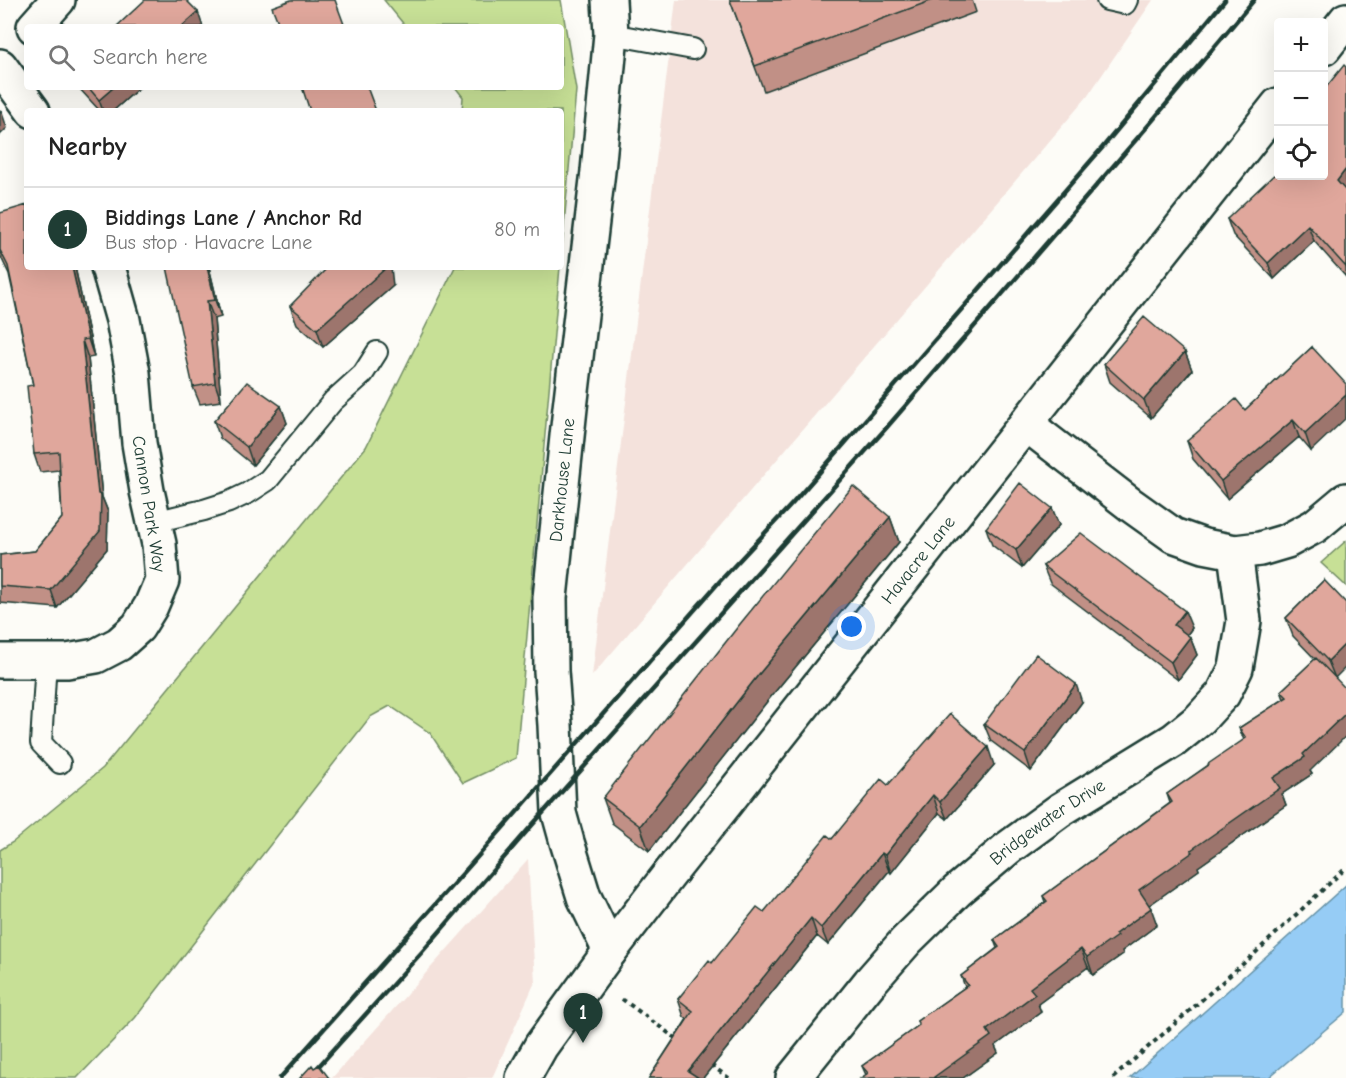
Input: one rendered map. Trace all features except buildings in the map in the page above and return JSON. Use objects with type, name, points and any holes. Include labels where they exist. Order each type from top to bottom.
[{"type":"street","points":[[37,24],[58,0]]},
{"type":"street","name":"Darkhouse Lane","points":[[601,964],[559,813],[551,671],[550,598],[568,420],[598,171],[611,34],[609,0]]},
{"type":"street","points":[[1328,42],[1346,20]]},
{"type":"street","points":[[0,53],[24,35]]},
{"type":"street","points":[[0,66],[31,108]]},
{"type":"street","name":"Havacre Lane","points":[[523,1078],[541,1046],[675,867],[1274,110]]},
{"type":"street","name":"Cannon Park Way","points":[[0,661],[67,661],[96,656],[119,644],[138,627],[151,606],[162,580],[159,544],[139,443],[132,373],[123,320],[109,270]]},
{"type":"street","points":[[1026,424],[1173,535],[1204,546],[1235,552],[1260,549],[1287,541],[1315,526],[1346,500]]},
{"type":"street","name":"Bridgewater Drive","points":[[793,1078],[870,982],[906,941],[957,891],[1008,848],[1060,810],[1174,740],[1200,719],[1223,694],[1236,668],[1244,621],[1235,552]]},
{"type":"lane","points":[[1107,0],[1125,4],[1127,0]]},
{"type":"lane","points":[[611,34],[693,50]]},
{"type":"lane","points":[[154,522],[229,502],[268,480],[333,401],[363,374],[377,352]]},
{"type":"lane","points":[[46,661],[41,742],[60,763]]},
{"type":"path","points":[[1113,1078],[1253,955],[1346,868]]},
{"type":"path","points":[[601,964],[684,1044]]},
{"type":"path","points":[[711,1065],[729,1078]]},
{"type":"shaded area","points":[[676,0],[1153,0],[1087,97],[592,676]]},
{"type":"shaded area","points":[[528,859],[535,982],[492,1078],[332,1078]]},
{"type":"green space","points":[[384,0],[561,0],[576,90],[564,225],[564,108],[462,108],[463,97],[457,90],[564,90],[564,24],[404,24]]},
{"type":"green space","points":[[454,270],[560,270],[516,758],[463,783],[430,733],[390,706],[370,717],[135,1018],[77,1078],[0,1078],[0,850],[13,842],[103,768],[366,447]]},
{"type":"green space","points":[[1346,541],[1346,586],[1321,563]]},
{"type":"water","points":[[1346,885],[1346,1012],[1268,1078],[1130,1078]]},
{"type":"railway","points":[[280,1078],[720,581],[792,504],[1102,148],[1225,0]]},
{"type":"railway","points":[[308,1078],[888,426],[1254,0]]},
{"type":"place","name":"Biddings Lane / Anchor Rd","points":[[583,1043]]}]
